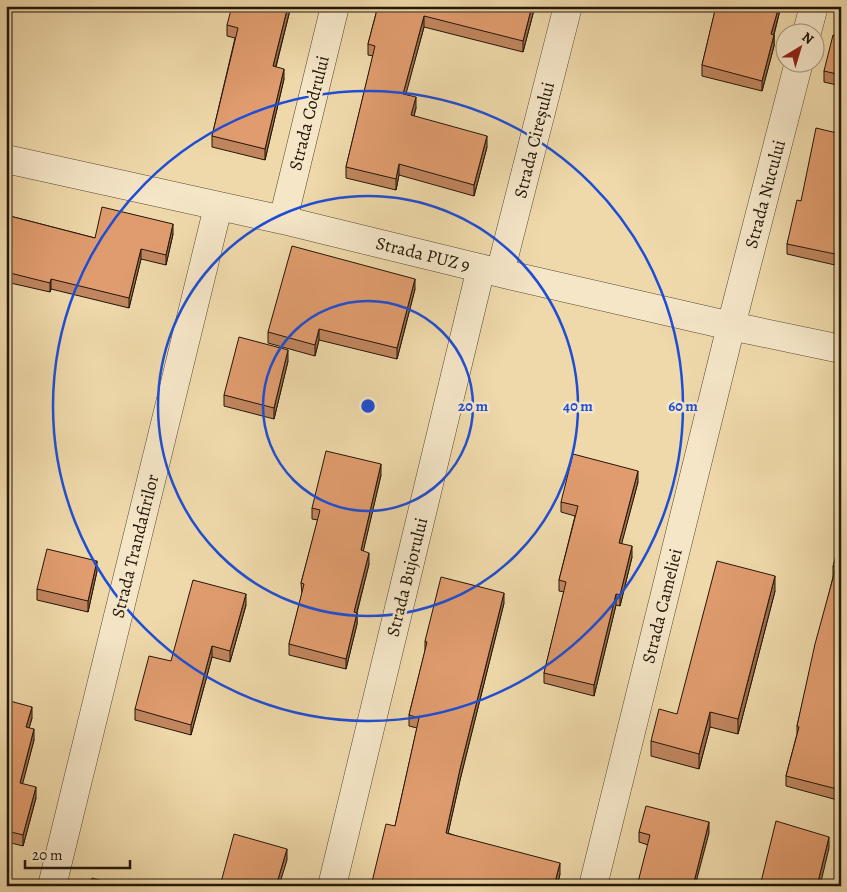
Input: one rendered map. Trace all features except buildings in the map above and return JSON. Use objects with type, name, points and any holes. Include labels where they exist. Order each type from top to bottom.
[{"type":"street","name":"Strada Codrului","points":[[283,220],[335,6]]},
{"type":"street","name":"Strada Cireșului","points":[[491,271],[568,6]]},
{"type":"street","points":[[810,22],[814,6]]},
{"type":"street","name":"Strada Nucului","points":[[731,326],[796,72]]},
{"type":"street","name":"Strada PUZ 9","points":[[6,159],[283,220],[491,271],[731,326],[841,349]]},
{"type":"street","name":"Strada Trandafirilor","points":[[52,886],[218,207]]},
{"type":"street","name":"Strada Bujorului","points":[[332,886],[491,271]]},
{"type":"street","name":"Strada Cameliei","points":[[593,886],[731,326]]}]
